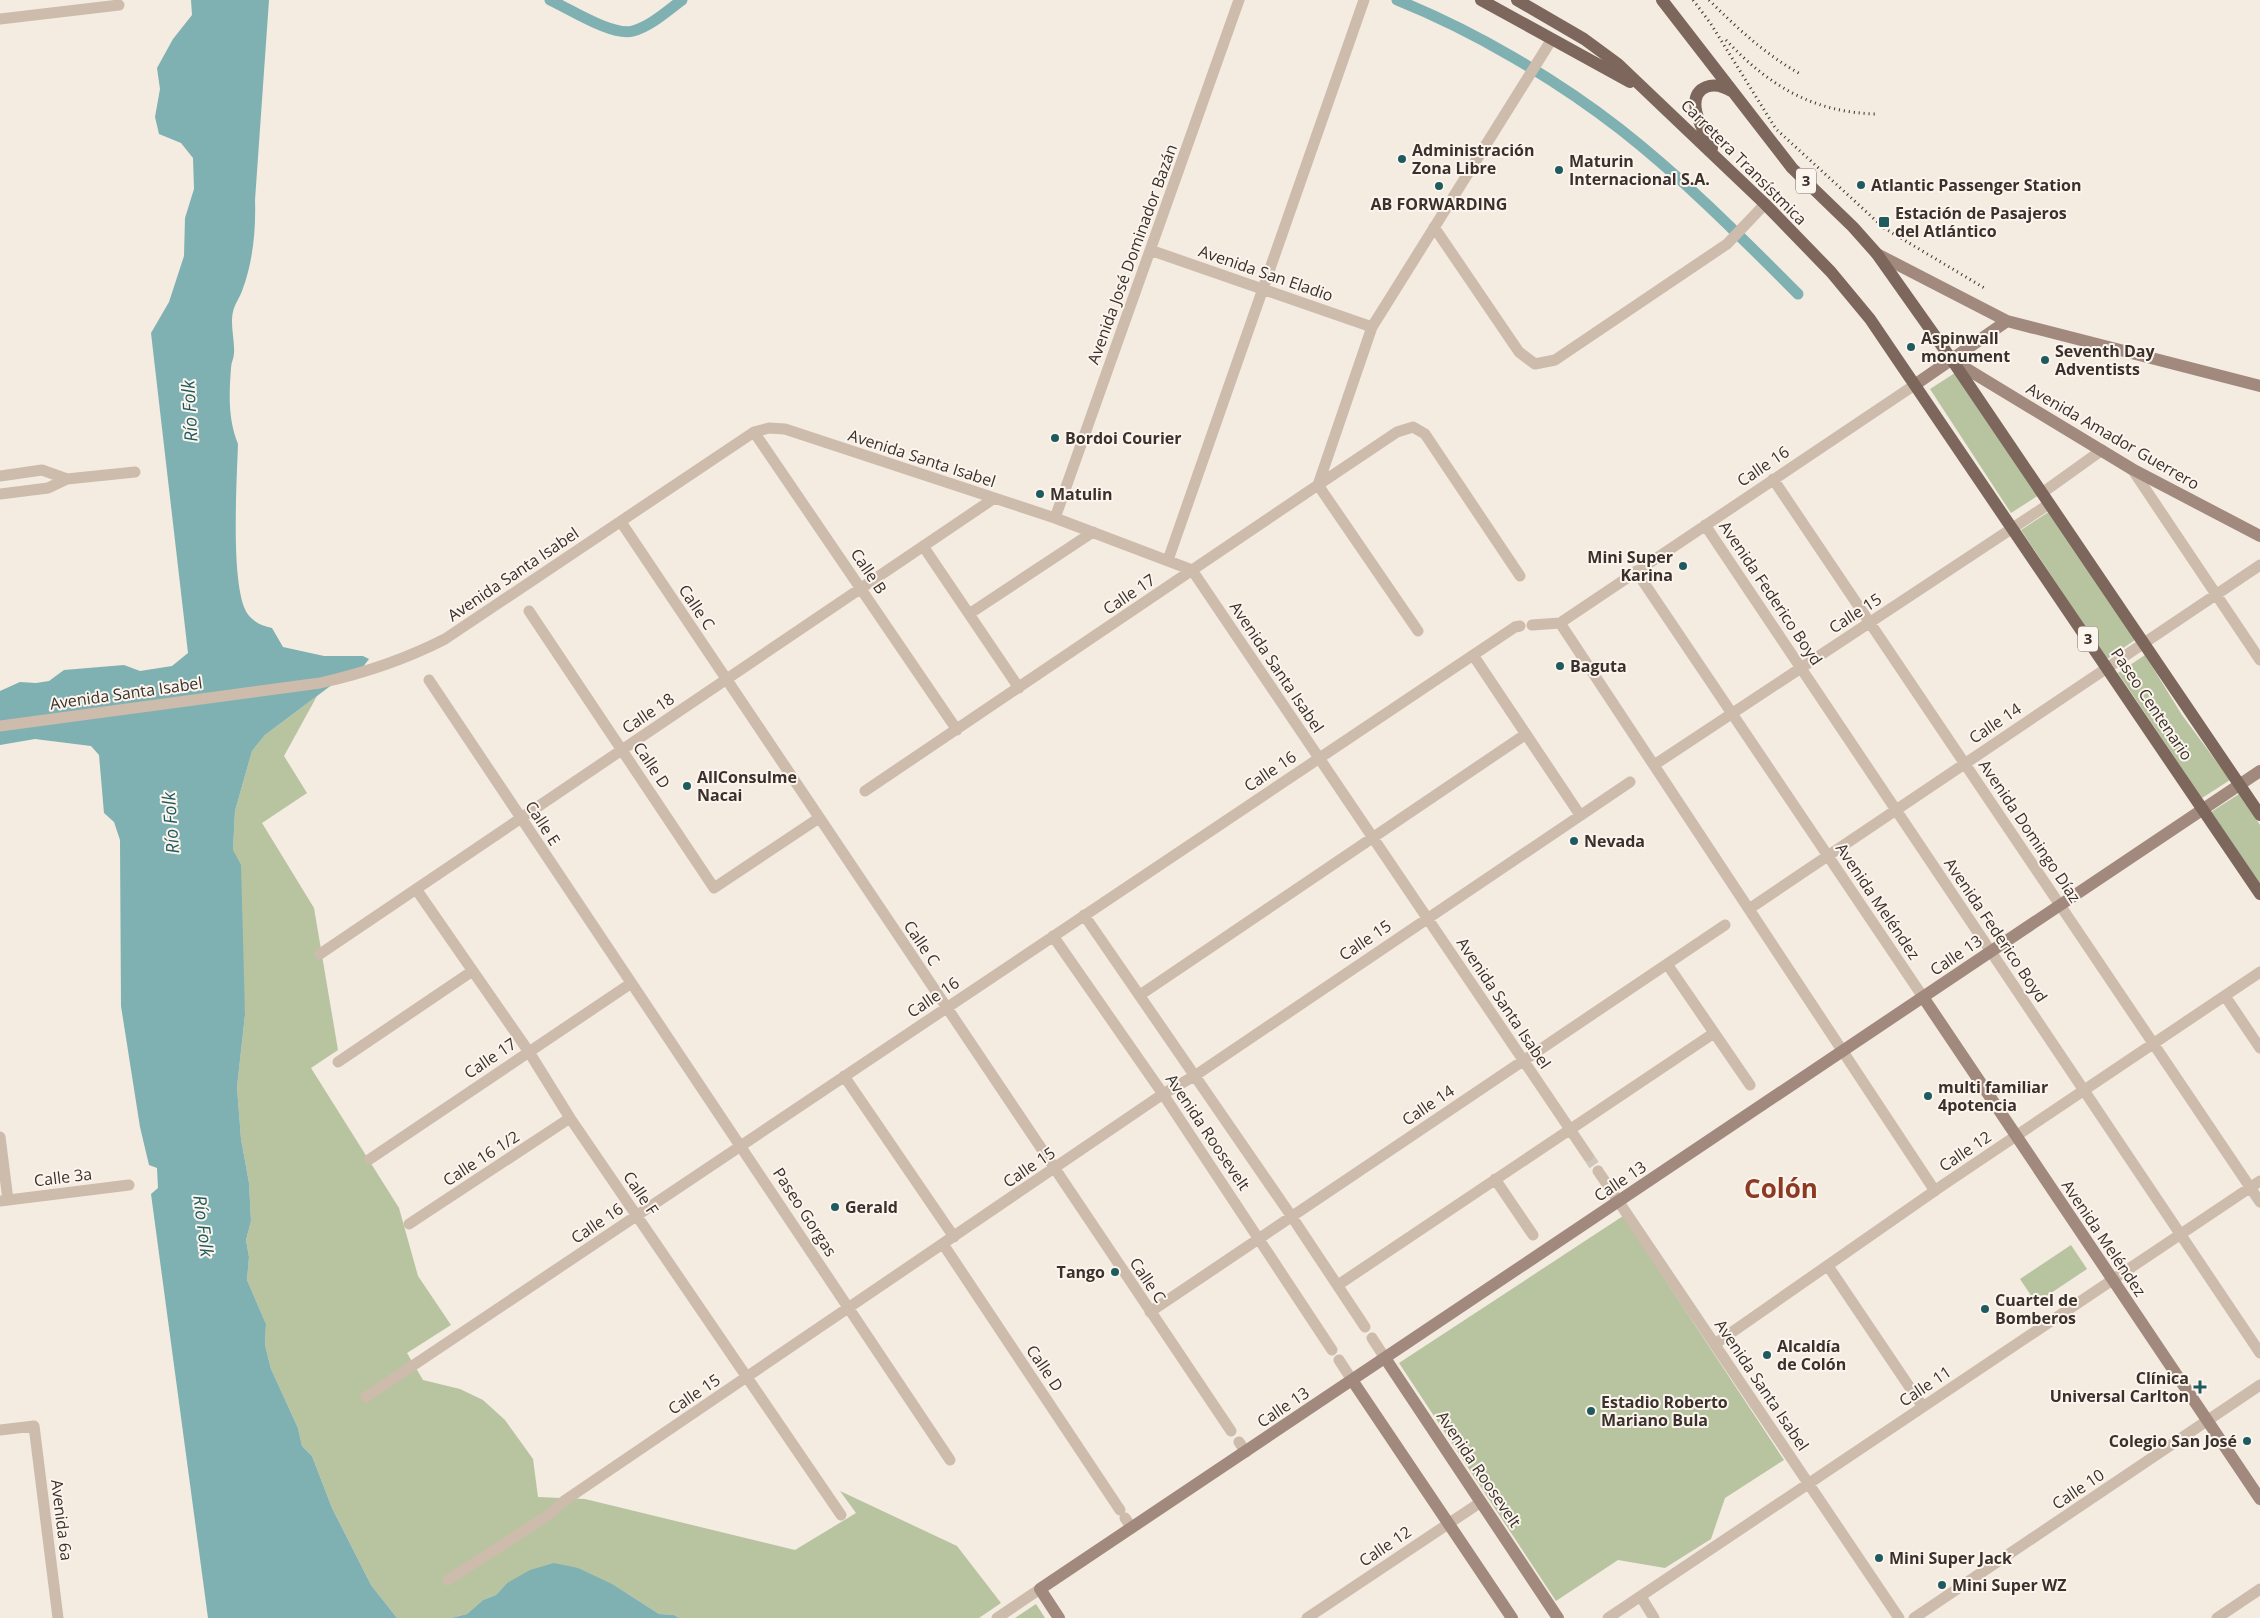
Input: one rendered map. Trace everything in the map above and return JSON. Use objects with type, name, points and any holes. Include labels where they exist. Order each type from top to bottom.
[{"type":"main road","points":[[1481,0],[1650,93]]},
{"type":"main road","name":"Carretera Transístmica","points":[[1517,0],[1584,39],[1618,64],[1718,158],[1830,272],[1865,312],[1916,384]]},
{"type":"main road","name":"Carretera Transístmica","points":[[1662,0],[1792,168],[1853,227],[1877,254],[1952,360]]},
{"type":"main road","points":[[1718,158],[1698,117],[1696,100],[1701,90],[1709,86],[1721,86],[1735,93]]},
{"type":"main road","points":[[1877,254],[2007,322],[2260,386]]},
{"type":"main road","name":"Calle 16","points":[[1916,384],[2007,322]]},
{"type":"main road","name":"Paseo Centenario","points":[[1952,360],[2260,815]]},
{"type":"main road","name":"Avenida Amador Guerrero","points":[[1952,360],[2132,469],[2260,536]]},
{"type":"main road","name":"Paseo Centenario","points":[[1916,384],[2260,894]]},
{"type":"main road","name":"Calle 13","points":[[1040,1590],[1126,1519],[1352,1380],[2260,771]]},
{"type":"main road","name":"Avenida Meléndez","points":[[1923,997],[2260,1499]]},
{"type":"main road","name":"Avenida Roosevelt","points":[[1385,1358],[1558,1618]]},
{"type":"main road","points":[[1352,1380],[1512,1618]]},
{"type":"main road","points":[[1040,1590],[1059,1618]]},
{"type":"street","name":"Avenida José Dominador Bazán","points":[[1054,518],[1239,0]]},
{"type":"street","points":[[1168,560],[1364,0]]},
{"type":"street","points":[[0,19],[119,5]]},
{"type":"street","points":[[1418,631],[1318,485],[1372,327],[1552,39]]},
{"type":"street","points":[[1434,227],[1519,352],[1535,364],[1555,360],[1727,244],[1765,204]]},
{"type":"street","name":"Avenida San Eladio","points":[[1150,250],[1372,327]]},
{"type":"street","name":"Calle 16","points":[[1560,623],[1916,384]]},
{"type":"street","name":"Calle 17","points":[[865,792],[1318,485],[1398,432],[1413,427],[1425,434],[1520,576]]},
{"type":"street","name":"Avenida Santa Isabel","points":[[0,726],[320,683],[359,675],[399,661],[445,639],[754,432],[769,428],[785,429],[1054,518],[1192,570],[1588,1156]]},
{"type":"street","name":"Calle B","points":[[754,432],[957,730]]},
{"type":"street","name":"Calle 15","points":[[1654,765],[2013,528],[2102,450]]},
{"type":"street","points":[[2132,469],[2260,660]]},
{"type":"street","points":[[0,476],[42,470],[67,479]]},
{"type":"street","points":[[0,494],[48,488],[67,479],[135,472]]},
{"type":"street","name":"Avenida Domingo Díaz","points":[[1774,479],[2153,1043],[2255,1184],[2260,1202]]},
{"type":"street","name":"Calle 18","points":[[320,954],[993,499]]},
{"type":"street","name":"Calle C","points":[[621,522],[1231,1431]]},
{"type":"street","name":"Avenida Federico Boyd","points":[[1705,525],[2260,1353]]},
{"type":"street","points":[[969,614],[1093,532]]},
{"type":"street","points":[[923,546],[1019,688]]},
{"type":"street","name":"Calle 14","points":[[1749,909],[2260,565]]},
{"type":"street","name":"Avenida Meléndez","points":[[1636,571],[1923,997]]},
{"type":"street","name":"Calle D","points":[[529,611],[714,888],[818,818]]},
{"type":"street","points":[[1532,625],[1560,623],[1935,1191]]},
{"type":"street","name":"Calle 16","points":[[366,1397],[1473,655],[1520,626]]},
{"type":"street","points":[[1473,655],[1580,815]]},
{"type":"street","name":"Calle E","points":[[429,680],[630,984]]},
{"type":"street","points":[[1140,995],[1526,734]]},
{"type":"street","name":"Calle 15","points":[[448,1580],[546,1516],[564,1501],[1163,1094],[1196,1075],[1630,782]]},
{"type":"street","name":"Calle F","points":[[416,889],[529,1052],[570,1118],[842,1515]]},
{"type":"street","name":"Avenida Roosevelt","points":[[1084,915],[1196,1075],[1365,1327]]},
{"type":"street","name":"Calle 14","points":[[1150,1312],[1725,925]]},
{"type":"street","name":"Avenida Roosevelt","points":[[1053,936],[1163,1094],[1332,1350]]},
{"type":"street","points":[[1667,964],[1750,1085]]},
{"type":"street","points":[[338,1062],[472,972]]},
{"type":"street","name":"Calle 12","points":[[1715,1344],[1935,1191],[2260,972]]},
{"type":"street","name":"Calle 17","points":[[370,1159],[630,984]]},
{"type":"street","name":"Paseo Gorgas","points":[[630,984],[741,1146],[950,1460]]},
{"type":"street","points":[[2225,996],[2260,1048]]},
{"type":"street","points":[[1338,1285],[1714,1033]]},
{"type":"street","points":[[844,1076],[954,1237]]},
{"type":"street","name":"Calle 16 1/2","points":[[409,1224],[570,1118]]},
{"type":"street","points":[[0,1137],[4,1200]]},
{"type":"street","name":"Avenida Santa Isabel","points":[[1598,1171],[1899,1618]]},
{"type":"street","points":[[1495,1179],[1533,1235]]},
{"type":"street","name":"Calle 11","points":[[1608,1618],[2255,1184]]},
{"type":"street","name":"Calle 3a","points":[[4,1200],[129,1185]]},
{"type":"street","name":"Calle D","points":[[943,1244],[1126,1519]]},
{"type":"street","points":[[1828,1266],[1923,1407]]},
{"type":"street","name":"Avenida Roosevelt","points":[[1372,1338],[1385,1358]]},
{"type":"street","points":[[1339,1360],[1352,1380]]},
{"type":"street","name":"Calle 10","points":[[1914,1618],[2260,1385]]},
{"type":"street","name":"Avenida 6a","points":[[0,1430],[34,1426],[58,1618]]},
{"type":"street","name":"Calle 12","points":[[1307,1618],[1481,1502]]},
{"type":"street","points":[[2217,1618],[2260,1589]]},
{"type":"street","name":"Calle 13","points":[[997,1618],[1040,1590]]},
{"type":"street","points":[[1641,1597],[1654,1618]]},
{"type":"green space","points":[[1958,371],[2039,495],[2011,513],[1930,389]]},
{"type":"green space","points":[[2050,511],[2135,640],[2107,659],[2021,530]]},
{"type":"green space","points":[[2145,655],[2182,715],[2230,780],[2202,798],[2118,673]]},
{"type":"green space","points":[[317,696],[284,756],[307,793],[262,823],[314,908],[338,1050],[311,1068],[399,1208],[418,1276],[451,1325],[407,1353],[423,1380],[460,1389],[483,1400],[505,1420],[533,1459],[538,1497],[585,1499],[795,1550],[856,1513],[840,1491],[957,1546],[1001,1603],[979,1618],[679,1618],[674,1615],[659,1614],[614,1585],[507,1583],[496,1595],[483,1600],[467,1614],[451,1618],[397,1618],[371,1585],[332,1508],[312,1456],[302,1446],[298,1428],[271,1369],[265,1345],[266,1324],[247,1280],[249,1257],[246,1240],[251,1221],[249,1183],[241,1139],[237,1087],[245,1015],[233,850],[235,811],[252,751],[265,735]]},
{"type":"green space","points":[[2239,794],[2260,825],[2260,884],[2211,812]]},
{"type":"green space","name":"Estadio Roberto Mariano Bula","points":[[1623,1216],[1784,1460],[1725,1498],[1711,1539],[1665,1568],[1618,1560],[1556,1601],[1399,1363]]},
{"type":"green space","points":[[2071,1245],[2087,1269],[2036,1303],[2020,1279]]},
{"type":"green space","points":[[1036,1604],[1045,1618],[1015,1618]]},
{"type":"water","name":"Río Folk","points":[[191,0],[269,0],[253,246],[246,280],[234,308],[232,319],[234,353],[231,366],[230,407],[232,425],[238,444],[236,557],[242,599],[249,616],[258,623],[272,628],[283,647],[324,656],[363,656],[369,659],[363,667],[329,687],[265,735],[252,751],[235,811],[233,850],[241,865],[245,1015],[237,1087],[241,1139],[249,1183],[251,1221],[246,1240],[249,1257],[247,1280],[266,1324],[265,1345],[271,1369],[298,1428],[302,1446],[312,1456],[332,1508],[371,1585],[397,1618],[208,1618],[151,1194],[158,1188],[157,1168],[149,1165],[140,1127],[121,1006],[120,840],[114,822],[104,813],[99,755],[91,746],[35,739],[0,745],[0,691],[20,682],[36,683],[49,681],[64,670],[124,665],[140,671],[172,666],[188,653],[151,333],[169,302],[184,256],[185,218],[194,189],[193,158],[181,143],[159,134],[155,117],[160,89],[157,68],[173,39],[192,15]]},
{"type":"water","points":[[554,1563],[578,1568],[614,1585],[659,1614],[674,1615],[679,1618],[451,1618],[467,1614],[483,1600],[496,1595],[507,1583],[530,1570]]},
{"type":"waterway","points":[[550,0],[603,26],[625,32],[646,26],[682,0]]},
{"type":"waterway","points":[[1397,0],[1455,26],[1513,57],[1595,110],[1644,148],[1689,188],[1798,294]]},
{"type":"tunnel","points":[[1588,1156],[1598,1171]]},
{"type":"railway","points":[[1693,0],[1711,24],[1776,129],[1884,228],[1986,289]]},
{"type":"railway","points":[[1709,0],[1753,41],[1776,59],[1802,75]]},
{"type":"railway","points":[[1726,40],[1759,71],[1794,94],[1833,108],[1878,114]]},
{"type":"place","name":"Administración Zona Libre","points":[[1402,159]]},
{"type":"place","name":"Maturin Internacional S.A.","points":[[1559,170]]},
{"type":"place","name":"Atlantic Passenger Station","points":[[1861,185]]},
{"type":"place","name":"AB FORWARDING","points":[[1439,186]]},
{"type":"place","name":"Estación de Pasajeros del Atlántico","points":[[1884,222]]},
{"type":"place","name":"Aspinwall monument","points":[[1911,347]]},
{"type":"place","name":"Seventh Day Adventists","points":[[2045,360]]},
{"type":"place","name":"Bordoi Courier","points":[[1055,438]]},
{"type":"place","name":"Matulin","points":[[1040,494]]},
{"type":"place","name":"Mini Super Karina","points":[[1683,566]]},
{"type":"place","name":"Baguta","points":[[1560,666]]},
{"type":"place","name":"AllConsulme Nacai","points":[[687,786]]},
{"type":"place","name":"Nevada","points":[[1574,841]]},
{"type":"place","name":"multi familiar 4potencia","points":[[1928,1096]]},
{"type":"place","name":"Gerald","points":[[835,1207]]},
{"type":"place","name":"Tango","points":[[1115,1272]]},
{"type":"place","name":"Cuartel de Bomberos","points":[[1985,1309]]},
{"type":"place","name":"Alcaldía de Colón","points":[[1767,1355]]},
{"type":"place","name":"Clínica Universal Carlton","points":[[2200,1387]]},
{"type":"place","name":"Estadio Roberto Mariano Bula","points":[[1591,1411]]},
{"type":"place","name":"Colegio San José","points":[[2247,1441]]},
{"type":"place","name":"Mini Super Jack","points":[[1879,1558]]},
{"type":"place","name":"Mini Super WZ","points":[[1942,1585]]},
{"type":"district","name":"Colón","points":[[1781,1189]]}]
